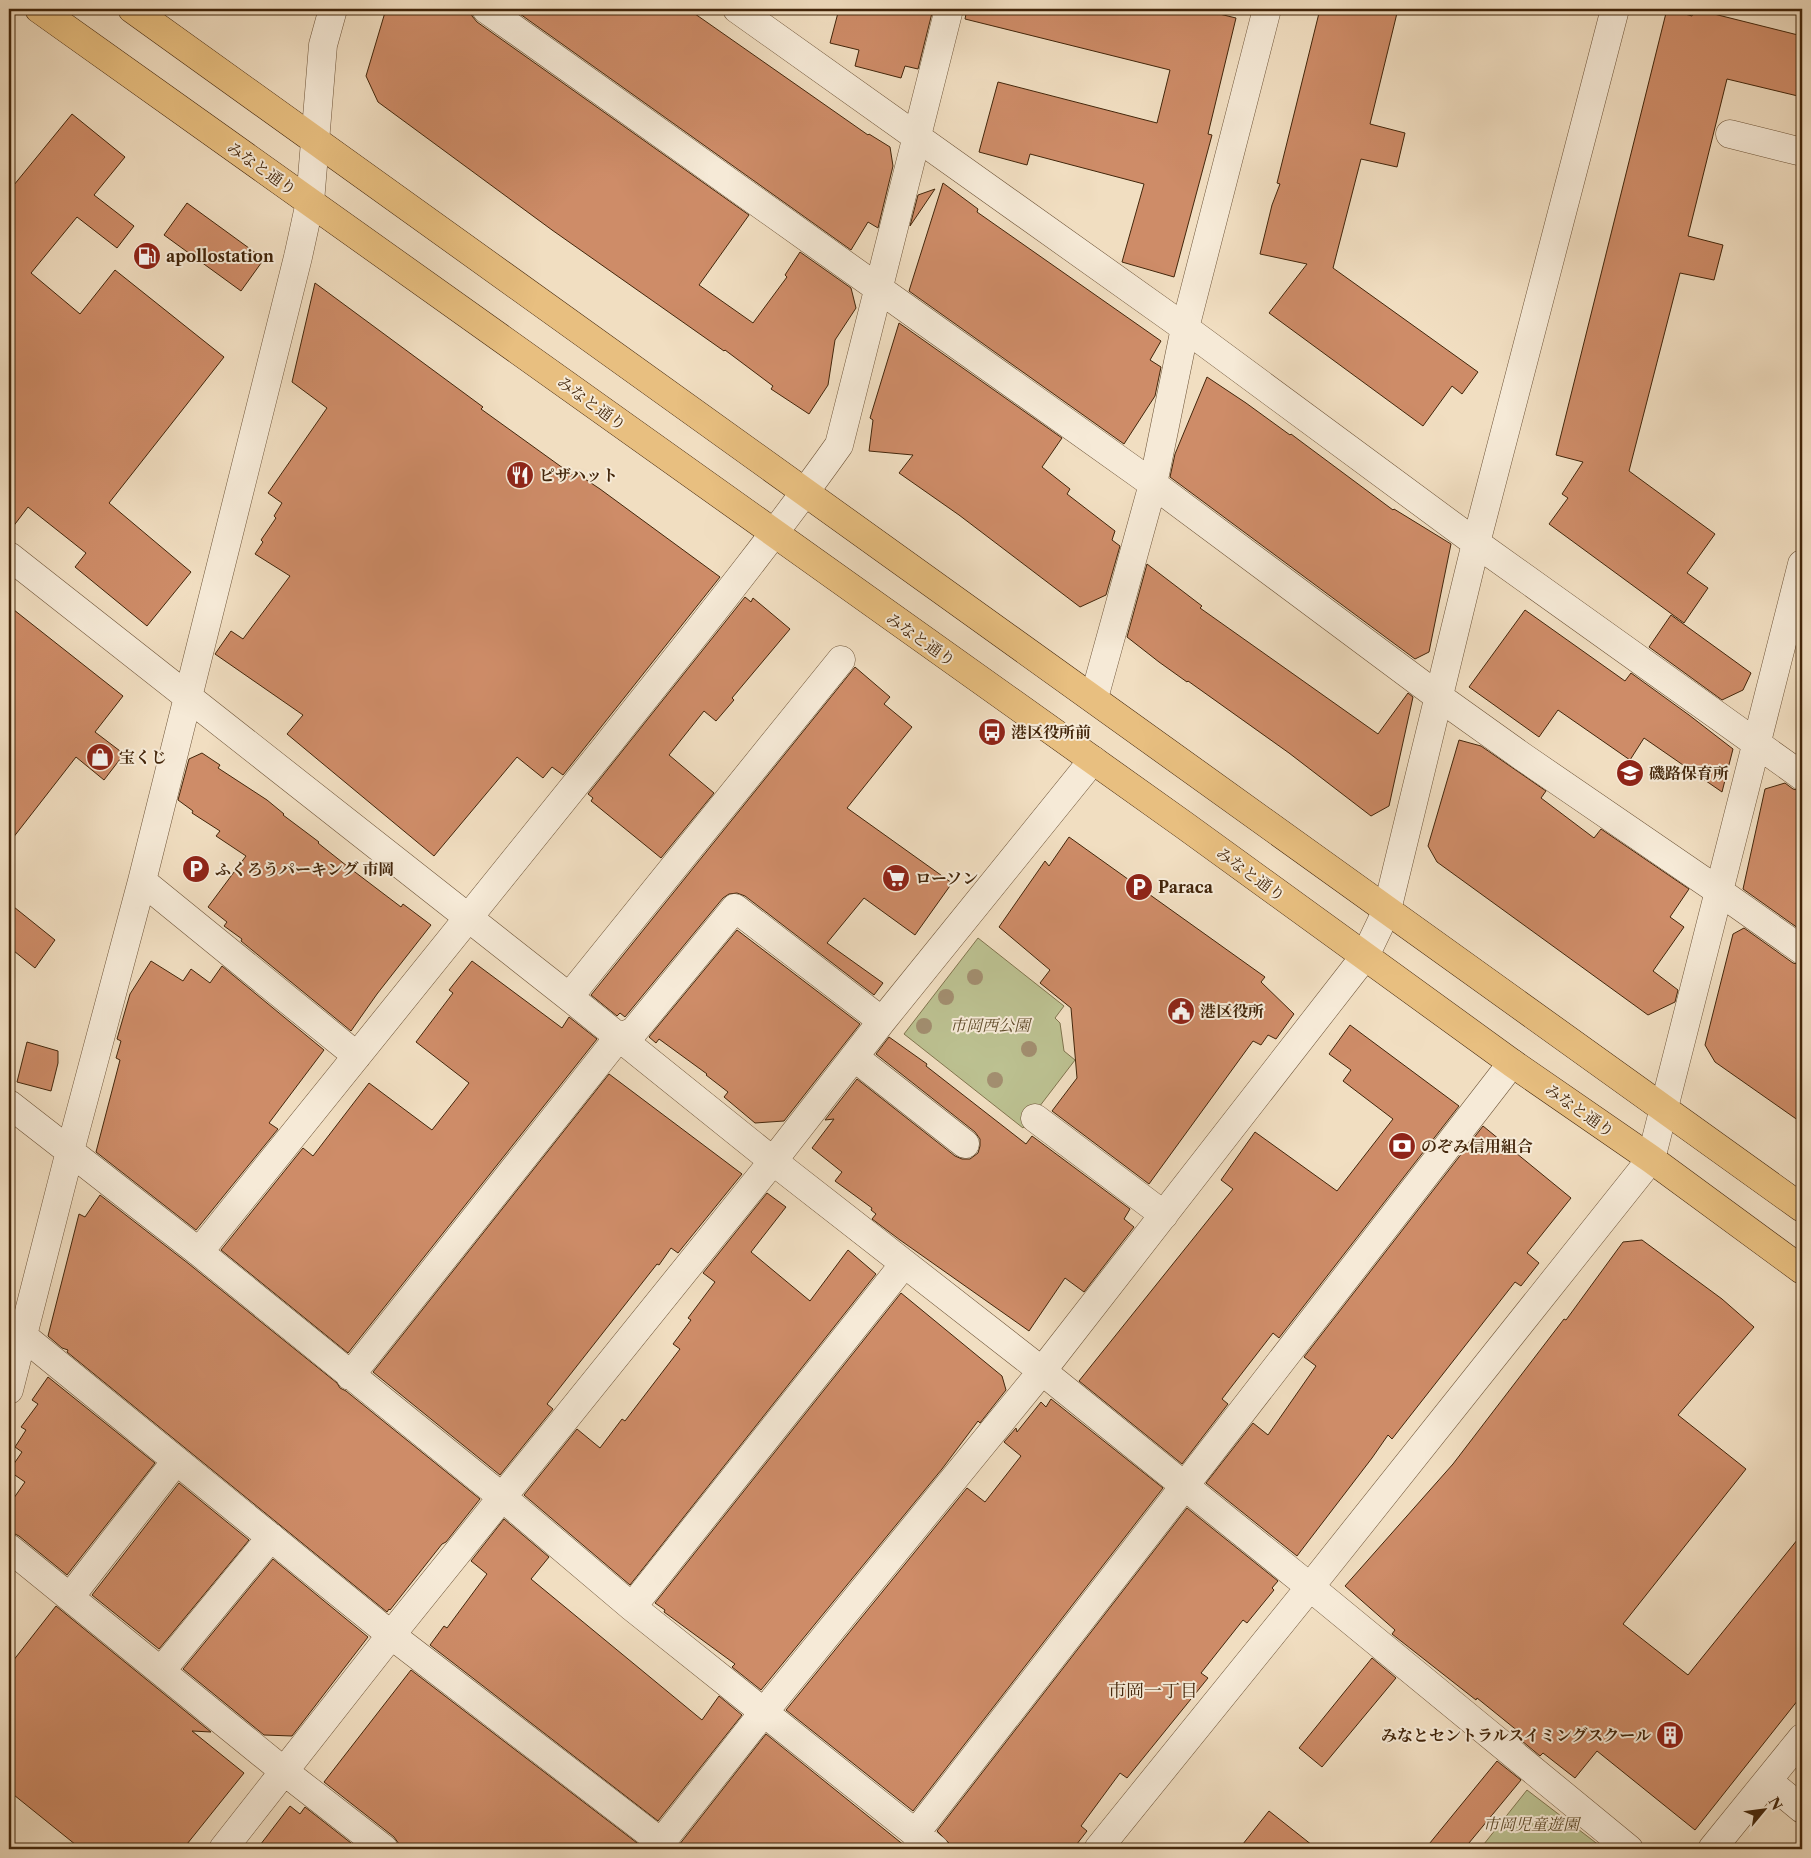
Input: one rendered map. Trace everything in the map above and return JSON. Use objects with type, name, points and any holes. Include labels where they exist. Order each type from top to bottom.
[{"type":"highway","name":"みなと通り","points":[[39,9],[1093,760],[1512,1063],[1651,1159],[1802,1270]]},
{"type":"highway","points":[[132,9],[1802,1208]]},
{"type":"street","points":[[9,1390],[142,881],[295,267],[310,202],[323,45],[333,9]]},
{"type":"street","points":[[486,9],[1153,484],[1439,697],[1802,950]]},
{"type":"street","points":[[737,9],[1185,328],[1476,543],[1802,776]]},
{"type":"street","points":[[199,1252],[469,919],[741,576],[806,492],[839,445],[949,9]]},
{"type":"street","points":[[1094,698],[1153,484],[1185,328],[1267,9]]},
{"type":"street","points":[[23,1336],[391,1635],[661,1847],[763,1713],[1042,1371],[1365,956],[1387,910],[1476,543],[1615,9]]},
{"type":"street","points":[[1730,134],[1802,152]]},
{"type":"street","points":[[9,556],[569,997],[773,1161],[1042,1371],[1629,1849]]},
{"type":"street","points":[[1098,1849],[1310,1588],[1651,1159],[1802,564]]},
{"type":"street","points":[[569,997],[841,660]]},
{"type":"street","points":[[223,1849],[391,1635],[1093,760]]},
{"type":"street","points":[[142,881],[357,1056]]},
{"type":"street","points":[[350,1376],[618,1038],[634,1031],[735,908],[882,1021]]},
{"type":"street","points":[[854,1057],[965,1144]]},
{"type":"street","points":[[9,1104],[199,1252],[502,1498],[632,1607],[925,1841],[1184,1486],[1512,1063]]},
{"type":"street","points":[[1035,1118],[1164,1215]]},
{"type":"street","points":[[632,1607],[904,1264]]},
{"type":"street","points":[[70,1597],[176,1461]]},
{"type":"street","points":[[162,1671],[271,1537]]},
{"type":"street","points":[[9,1548],[285,1772],[384,1849]]},
{"type":"street","points":[[1712,1849],[1802,1738]]},
{"type":"street","points":[[1768,1781],[1802,1809]]},
{"type":"green space","name":"市岡西公園","points":[[978,938],[1064,1006],[1055,1018],[1060,1023],[1064,1051],[1075,1060],[1023,1128],[904,1034]]},
{"type":"green space","name":"市岡児童遊園","points":[[1527,1790],[1604,1849],[1480,1849]]},
{"type":"building","points":[[386,9],[471,9],[472,16],[477,22],[749,215],[699,285],[753,323],[787,277],[785,275],[800,252],[851,288],[856,308],[835,340],[828,385],[809,414],[771,389],[773,386],[725,350],[552,230],[378,102],[366,76]]},
{"type":"building","points":[[513,9],[688,9],[868,135],[890,147],[893,166],[878,228],[868,222],[851,250]]},
{"type":"building","points":[[839,9],[933,9],[918,69],[905,66],[901,78],[855,66],[859,50],[830,43]]},
{"type":"building","points":[[967,9],[1199,9],[1236,18],[1208,134],[1212,135],[1174,277],[1122,262],[1144,184],[1030,154],[1027,165],[979,152],[998,82],[1157,123],[1170,70],[965,19]]},
{"type":"building","points":[[1320,9],[1398,9],[1370,124],[1405,133],[1397,167],[1361,159],[1333,268],[1478,372],[1462,394],[1452,386],[1423,426],[1269,313],[1307,264],[1260,254],[1272,205],[1280,184],[1277,183]]},
{"type":"building","points":[[1667,9],[1692,16],[1694,9],[1802,36],[1802,97],[1727,79],[1688,236],[1723,245],[1714,280],[1680,273],[1629,471],[1715,534],[1687,573],[1708,588],[1684,623],[1549,524],[1568,498],[1562,494],[1583,462],[1556,455]]},
{"type":"building","points":[[72,114],[125,157],[94,195],[134,226],[117,248],[77,217],[31,273],[80,314],[115,270],[224,357],[109,503],[191,572],[147,626],[75,567],[86,553],[28,507],[9,532],[9,191]]},
{"type":"building","points":[[943,183],[978,209],[977,212],[1161,341],[1150,360],[1161,367],[1155,396],[1124,444],[909,291]]},
{"type":"building","points":[[935,189],[910,226],[918,195]]},
{"type":"building","points":[[187,203],[264,259],[241,291],[164,235]]},
{"type":"building","points":[[315,283],[483,407],[481,409],[574,476],[576,473],[600,489],[720,577],[563,775],[552,767],[543,778],[517,757],[434,856],[287,734],[303,715],[215,654],[231,631],[243,639],[290,576],[255,554],[263,542],[261,540],[276,518],[274,516],[282,503],[268,493],[327,408],[292,382]]},
{"type":"building","points":[[899,323],[1062,438],[1042,467],[1070,489],[1067,494],[1115,531],[1112,540],[1120,546],[1106,595],[1080,607],[959,515],[899,473],[913,455],[869,451],[873,420],[870,418]]},
{"type":"building","points":[[1207,377],[1291,434],[1393,510],[1451,544],[1429,652],[1415,659],[1170,477],[1175,454]]},
{"type":"building","points":[[1147,564],[1202,606],[1200,608],[1378,734],[1408,693],[1413,697],[1389,806],[1371,816],[1289,753],[1159,662],[1127,637]]},
{"type":"building","points":[[745,597],[751,602],[753,598],[790,629],[732,698],[734,700],[716,721],[704,711],[669,755],[714,793],[661,858],[591,801],[593,798],[588,794]]},
{"type":"building","points":[[9,606],[123,696],[95,732],[124,754],[104,780],[76,757],[9,843]]},
{"type":"building","points":[[1525,610],[1625,681],[1631,673],[1733,749],[1722,792],[1644,738],[1630,760],[1558,710],[1539,737],[1469,687]]},
{"type":"building","points":[[1671,615],[1751,673],[1743,690],[1722,700],[1649,647]]},
{"type":"building","points":[[855,667],[890,697],[884,704],[912,727],[847,808],[952,883],[915,935],[864,898],[827,943],[883,983],[874,995],[745,896],[737,893],[729,894],[723,898],[625,1017],[620,1013],[617,1016],[591,995]]},
{"type":"building","points":[[1459,740],[1481,746],[1546,791],[1541,798],[1594,838],[1601,829],[1689,889],[1670,917],[1684,927],[1653,971],[1678,990],[1675,1002],[1648,1015],[1437,862],[1428,846]]},
{"type":"building","points":[[202,753],[220,765],[218,768],[267,800],[318,843],[401,907],[403,904],[431,925],[377,994],[351,1031],[241,941],[242,939],[224,926],[227,922],[208,907],[246,856],[216,836],[220,831],[192,813],[193,811],[178,800],[189,759]]},
{"type":"building","points":[[1785,783],[1793,789],[1802,791],[1802,931],[1743,889],[1765,789]]},
{"type":"building","name":"港区役所","points":[[1069,837],[1265,977],[1261,982],[1294,1014],[1276,1039],[1268,1035],[1261,1045],[1253,1041],[1149,1184],[1052,1111],[1077,1078],[1071,1008],[1040,983],[1050,970],[999,927],[1045,861],[1049,866]]},
{"type":"building","points":[[9,903],[55,940],[35,968],[9,947]]},
{"type":"building","points":[[1744,928],[1793,963],[1802,965],[1802,1123],[1715,1062],[1705,1045],[1733,934]]},
{"type":"building","points":[[737,930],[860,1024],[784,1121],[755,1123],[724,1097],[728,1092],[707,1074],[659,1039],[656,1043],[649,1037]]},
{"type":"building","points":[[151,961],[183,981],[191,969],[210,983],[222,966],[324,1050],[269,1123],[278,1129],[196,1230],[96,1152],[120,1060],[116,1058],[121,1041],[117,1039],[130,994]]},
{"type":"building","points":[[472,961],[562,1028],[569,1017],[597,1039],[348,1353],[221,1250],[303,1148],[313,1156],[369,1083],[432,1130],[469,1083],[416,1042],[453,993],[449,990]]},
{"type":"building","points":[[1350,1025],[1459,1106],[1279,1338],[1273,1333],[1222,1399],[1228,1404],[1182,1464],[1079,1381],[1233,1189],[1221,1180],[1255,1132],[1337,1191],[1393,1119],[1343,1081],[1351,1070],[1329,1054]]},
{"type":"building","points":[[889,1037],[927,1064],[926,1066],[1026,1144],[1032,1136],[1130,1209],[1124,1219],[1134,1227],[1084,1292],[1065,1278],[1029,1331],[872,1219],[876,1214],[871,1210],[872,1208],[835,1181],[842,1172],[812,1148],[834,1119],[825,1120],[857,1079],[955,1156],[962,1159],[970,1159],[978,1153],[980,1139],[975,1132],[876,1054]]},
{"type":"building","points":[[27,1042],[58,1051],[58,1063],[51,1091],[17,1082]]},
{"type":"building","points":[[609,1074],[742,1174],[678,1253],[671,1248],[659,1265],[657,1264],[547,1404],[553,1409],[500,1475],[373,1372]]},
{"type":"building","points":[[1483,1126],[1571,1198],[1527,1253],[1539,1263],[1521,1286],[1515,1282],[1392,1439],[1388,1435],[1297,1556],[1206,1483],[1253,1423],[1268,1435],[1316,1366],[1304,1357]]},
{"type":"building","points":[[767,1193],[786,1207],[751,1252],[810,1301],[848,1250],[876,1274],[630,1585],[524,1495],[577,1429],[600,1448],[622,1419],[625,1421],[680,1349],[673,1344],[691,1320],[688,1318],[715,1282],[703,1273]]},
{"type":"building","points":[[100,1195],[189,1264],[337,1383],[340,1388],[480,1499],[390,1610],[387,1612],[67,1352],[68,1350],[62,1348],[48,1336],[79,1214],[85,1217]]},
{"type":"building","points":[[1642,1240],[1722,1299],[1754,1327],[1678,1415],[1746,1469],[1623,1624],[1688,1675],[1802,1534],[1802,1695],[1695,1830],[1597,1751],[1575,1778],[1543,1753],[1540,1756],[1516,1736],[1519,1732],[1392,1634],[1395,1630],[1345,1586],[1453,1464],[1564,1319],[1566,1320],[1623,1242]]},
{"type":"building","points":[[901,1293],[1002,1376],[1006,1390],[980,1423],[978,1421],[942,1469],[761,1690],[732,1667],[735,1664],[664,1612],[665,1610],[655,1603]]},
{"type":"building","points":[[48,1377],[155,1463],[67,1575],[19,1536],[9,1531],[9,1505],[25,1482],[9,1471],[22,1452],[15,1447],[26,1430],[21,1427],[38,1404],[32,1400]]},
{"type":"building","points":[[1051,1399],[1163,1488],[913,1811],[786,1710],[967,1488],[985,1502],[1021,1456],[1004,1442],[1016,1428],[1017,1432],[1041,1402],[1046,1407]]},
{"type":"building","points":[[179,1483],[249,1540],[159,1649],[92,1595]]},
{"type":"building","points":[[1187,1508],[1278,1581],[1272,1588],[1274,1590],[1247,1623],[1243,1620],[1201,1673],[1208,1678],[1127,1778],[1120,1773],[1081,1826],[1087,1831],[1073,1849],[950,1849],[949,1843],[937,1831]]},
{"type":"building","points":[[504,1519],[549,1557],[531,1579],[702,1720],[719,1696],[742,1715],[658,1821],[430,1645],[444,1626],[447,1628],[487,1574],[471,1561]]},
{"type":"building","points":[[273,1559],[368,1637],[292,1736],[264,1735],[183,1669]]},
{"type":"building","points":[[56,1606],[211,1732],[192,1731],[244,1773],[183,1849],[81,1849],[9,1791],[9,1666]]},
{"type":"building","points":[[1372,1658],[1396,1678],[1322,1767],[1299,1748]]},
{"type":"building","points":[[411,1670],[641,1846],[641,1849],[405,1849],[394,1837],[324,1782]]},
{"type":"building","points":[[766,1734],[910,1849],[679,1849],[679,1845]]},
{"type":"building","points":[[1497,1761],[1521,1780],[1464,1849],[1425,1849]]},
{"type":"building","points":[[290,1806],[300,1814],[305,1807],[351,1843],[346,1849],[257,1849]]},
{"type":"building","points":[[1269,1811],[1317,1849],[1239,1849]]},
{"type":"place","name":"apollostation","points":[[147,256]]},
{"type":"place","name":"ピザハット","points":[[520,475]]},
{"type":"place","name":"港区役所前","points":[[992,732]]},
{"type":"place","name":"宝くじ","points":[[100,757]]},
{"type":"place","name":"磯路保育所","points":[[1630,773]]},
{"type":"place","name":"ふくろうパーキング 市岡","points":[[196,869]]},
{"type":"place","name":"ローソン","points":[[896,878]]},
{"type":"place","name":"Paraca","points":[[1139,887]]},
{"type":"place","name":"港区役所","points":[[1181,1011]]},
{"type":"place","name":"のぞみ信用組合","points":[[1402,1146]]},
{"type":"place","name":"みなとセントラルスイミングスクール","points":[[1670,1735]]},
{"type":"district","name":"市岡一丁目","points":[[1153,1691]]}]
